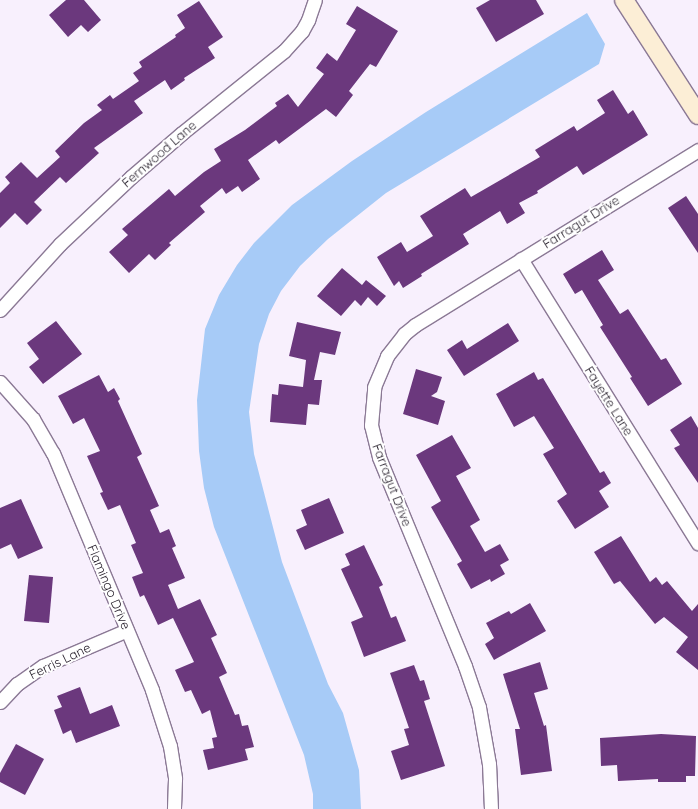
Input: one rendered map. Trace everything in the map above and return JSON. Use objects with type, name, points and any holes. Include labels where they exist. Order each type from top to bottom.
[{"type":"street","name":"Fernwood Lane","points":[[0,310],[60,244],[137,172],[182,133],[284,52],[302,31],[308,20],[315,0]]},
{"type":"street","points":[[624,0],[698,115]]},
{"type":"street","name":"Farragut Drive","points":[[491,809],[489,764],[479,707],[465,666],[379,457],[371,425],[374,387],[382,365],[404,334],[428,316],[698,150]]},
{"type":"street","name":"Fayette Lane","points":[[521,259],[698,542]]},
{"type":"street","name":"Flamingo Drive","points":[[0,382],[33,419],[53,453],[127,630],[164,724],[175,779],[174,809]]},
{"type":"street","name":"Ferris Lane","points":[[0,702],[17,684],[43,666],[127,630]]},
{"type":"water","points":[[587,13],[605,44],[599,64],[386,193],[328,239],[300,266],[281,291],[269,314],[259,344],[249,412],[254,454],[282,562],[328,684],[343,713],[359,770],[361,809],[313,809],[313,794],[304,755],[214,527],[204,488],[199,451],[197,400],[205,329],[219,295],[237,265],[254,243],[292,205],[352,161],[426,112]]},
{"type":"building","points":[[66,0],[84,0],[101,20],[88,32],[81,25],[68,37],[49,15]]},
{"type":"building","points":[[490,0],[536,0],[544,14],[496,42],[476,8]]},
{"type":"building","points":[[199,1],[223,37],[208,47],[215,58],[184,78],[185,80],[171,90],[165,80],[134,101],[143,113],[94,148],[99,153],[66,183],[60,177],[34,202],[42,210],[27,225],[15,213],[0,228],[0,193],[10,183],[5,177],[21,162],[37,178],[60,157],[55,151],[84,123],[102,110],[97,105],[110,95],[113,99],[139,81],[133,73],[142,67],[139,62],[176,37],[175,35],[185,28],[177,15]]},
{"type":"building","points":[[357,6],[398,31],[376,67],[370,64],[349,91],[353,95],[336,117],[326,109],[279,144],[276,140],[248,160],[260,179],[242,192],[238,186],[226,194],[222,188],[200,206],[205,212],[169,243],[171,245],[155,260],[149,254],[129,273],[109,252],[128,235],[122,229],[169,189],[175,196],[204,172],[221,161],[214,149],[245,130],[277,106],[275,103],[288,94],[298,107],[324,74],[316,68],[327,53],[337,61],[356,30],[346,24]]},
{"type":"building","points":[[613,90],[628,114],[633,110],[648,135],[583,175],[577,166],[537,191],[538,193],[519,203],[525,213],[507,224],[500,211],[463,234],[469,244],[421,274],[422,276],[403,288],[399,281],[394,286],[377,257],[401,242],[407,252],[433,236],[420,216],[465,188],[471,197],[540,157],[535,150],[574,126],[577,131],[605,113],[597,100]]},
{"type":"building","points":[[686,196],[698,214],[698,253],[668,208]]},
{"type":"building","points":[[602,250],[614,270],[598,280],[620,314],[628,309],[661,360],[666,358],[682,384],[648,406],[630,378],[632,377],[600,327],[603,325],[582,290],[575,294],[563,274]]},
{"type":"building","points":[[342,268],[362,285],[366,280],[386,296],[377,306],[368,297],[361,306],[355,300],[341,316],[317,296]]},
{"type":"building","points":[[56,321],[82,354],[43,384],[29,367],[39,359],[27,343]]},
{"type":"building","points":[[297,322],[341,332],[335,355],[320,352],[314,380],[322,380],[319,405],[308,404],[306,425],[270,422],[272,394],[278,395],[279,384],[303,387],[306,360],[289,356]]},
{"type":"building","points":[[508,323],[519,341],[464,376],[447,350],[462,340],[467,349]]},
{"type":"building","points":[[416,369],[442,377],[437,392],[431,396],[445,401],[438,425],[403,414]]},
{"type":"building","points":[[534,372],[538,380],[543,378],[600,473],[604,471],[611,483],[599,491],[609,507],[575,529],[557,501],[567,494],[543,454],[554,448],[534,416],[514,427],[496,394]]},
{"type":"building","points":[[99,375],[108,392],[114,388],[120,399],[118,401],[142,454],[137,457],[159,506],[150,510],[160,533],[169,529],[176,546],[172,548],[185,578],[168,585],[178,609],[200,599],[217,635],[211,638],[227,673],[219,677],[235,715],[239,714],[242,726],[248,725],[254,747],[245,749],[248,760],[208,770],[203,750],[214,748],[212,738],[217,737],[210,710],[202,714],[191,690],[185,692],[175,670],[194,662],[173,618],[158,625],[144,595],[140,597],[132,577],[143,573],[131,545],[136,543],[120,505],[108,510],[100,493],[103,492],[87,456],[100,451],[84,418],[73,424],[58,396]]},
{"type":"building","points":[[691,416],[698,428],[698,483],[674,448],[680,445],[670,430]]},
{"type":"building","points":[[452,435],[471,468],[456,476],[480,520],[470,526],[485,552],[500,544],[509,560],[500,565],[505,574],[491,582],[490,579],[471,589],[457,564],[462,561],[431,507],[441,501],[416,455]]},
{"type":"building","points":[[329,498],[344,533],[305,550],[296,530],[307,525],[301,510]]},
{"type":"building","points":[[21,499],[43,548],[18,559],[11,544],[0,549],[0,508]]},
{"type":"building","points":[[621,536],[650,582],[656,577],[662,585],[667,581],[692,611],[698,604],[698,670],[676,652],[688,637],[664,617],[655,624],[620,581],[614,584],[594,552]]},
{"type":"building","points":[[364,545],[383,585],[379,587],[391,618],[396,616],[406,641],[364,657],[351,622],[363,617],[341,569],[350,565],[345,554]]},
{"type":"building","points":[[29,575],[53,577],[49,623],[24,621]]},
{"type":"building","points":[[530,603],[546,631],[494,660],[485,644],[494,638],[486,623],[509,611],[511,614]]},
{"type":"building","points":[[540,662],[548,689],[534,693],[544,726],[546,725],[552,771],[521,775],[515,729],[520,729],[503,674]]},
{"type":"building","points":[[414,665],[420,681],[424,680],[430,699],[424,701],[445,766],[401,780],[391,751],[409,745],[404,729],[409,728],[390,673]]},
{"type":"building","points":[[80,687],[90,714],[112,705],[120,726],[76,743],[71,730],[63,734],[54,710],[62,707],[57,696]]},
{"type":"building","points":[[661,734],[696,736],[695,776],[686,776],[686,782],[658,782],[658,779],[618,781],[617,765],[601,766],[600,738]]},
{"type":"building","points":[[16,744],[44,759],[25,795],[0,782],[0,773]]}]
